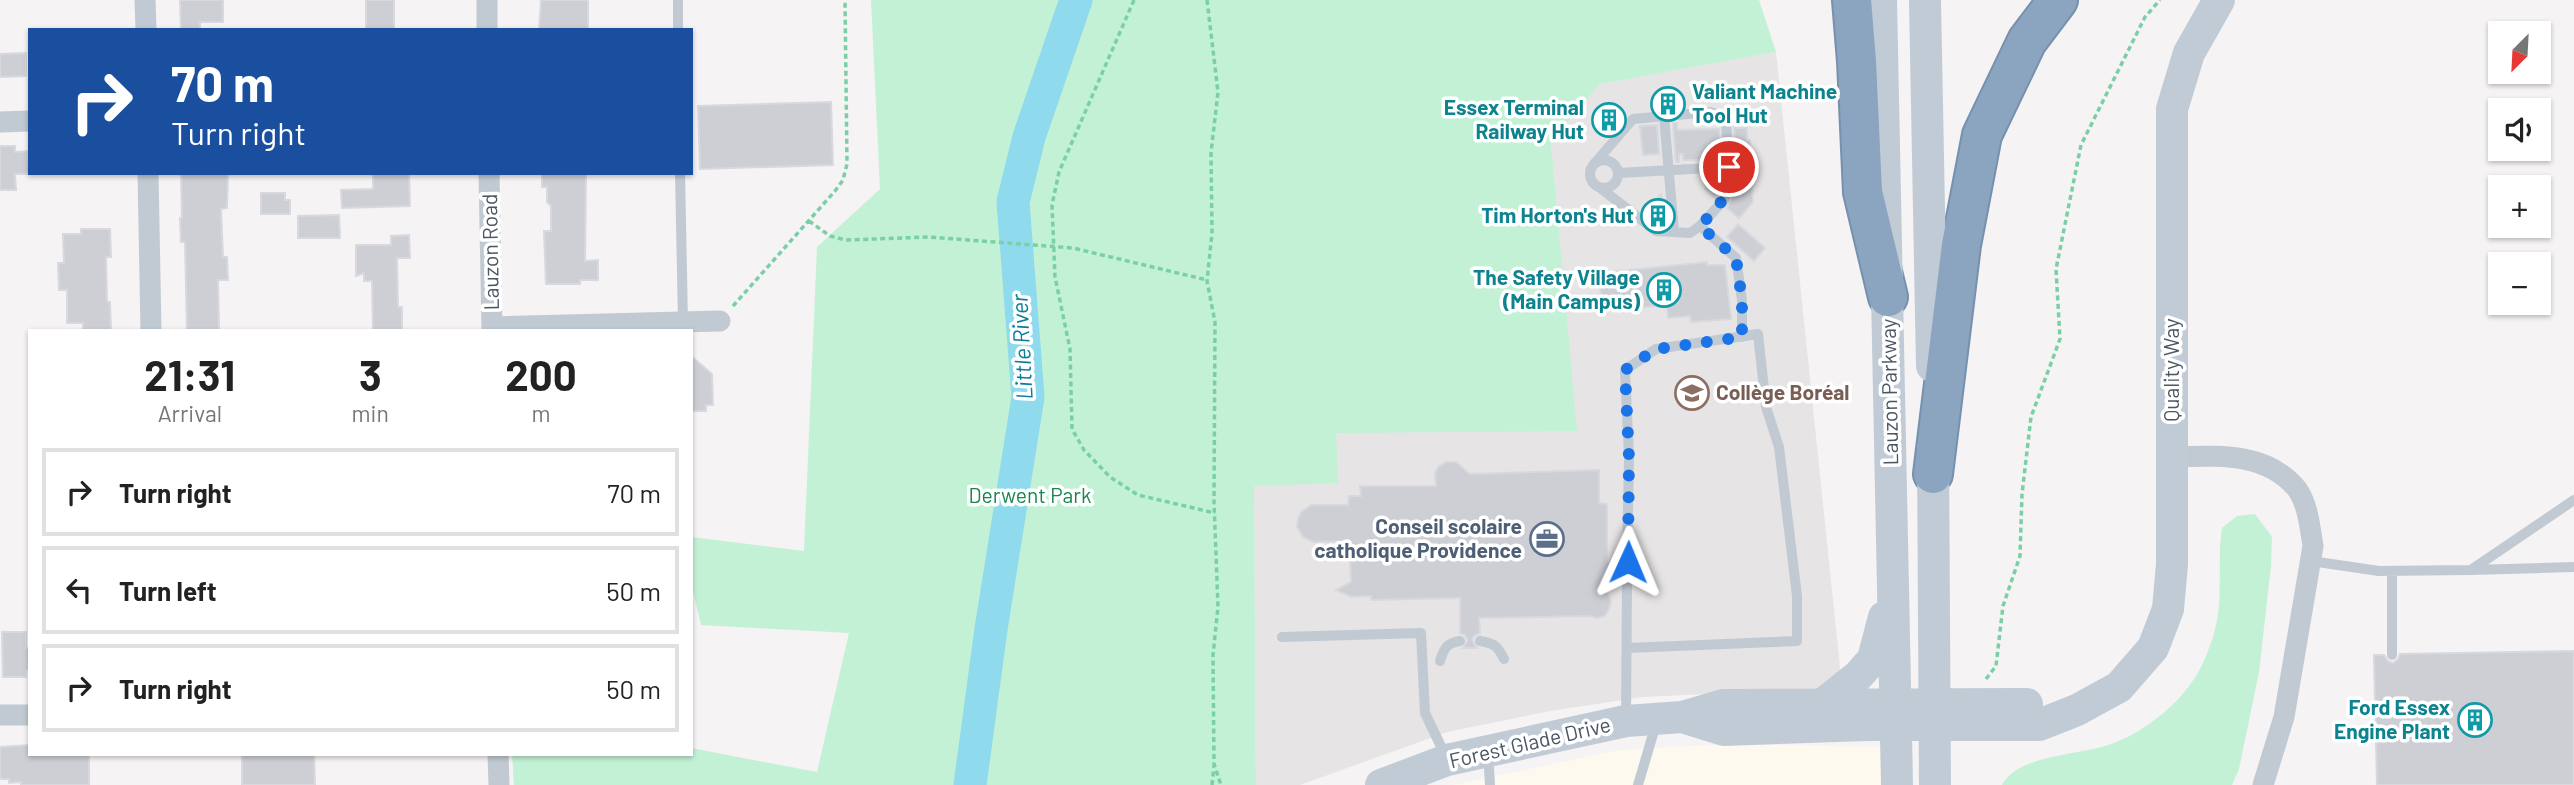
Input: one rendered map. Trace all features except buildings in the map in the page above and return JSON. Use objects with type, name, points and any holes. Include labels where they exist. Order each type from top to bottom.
[{"type":"highway","points":[[1852,0],[1863,192],[1888,297]]},
{"type":"highway","points":[[1933,474],[1961,245],[1982,135],[2027,41],[2058,0]]},
{"type":"main road","name":"Lauzon Parkway","points":[[1881,0],[1897,785]]},
{"type":"main road","name":"Lauzon Parkway","points":[[1925,0],[1931,234],[1935,785]]},
{"type":"main road","name":"Quality Way","points":[[1896,714],[1935,714],[2039,725],[2077,710],[2119,687],[2153,648],[2168,610],[2172,564],[2172,109],[2189,53],[2219,0]]},
{"type":"main road","points":[[1824,703],[1858,676],[1873,659],[1894,582]]},
{"type":"main road","name":"Forest Glade Drive","points":[[1381,785],[1447,760],[1626,721],[1670,718],[1723,705],[1824,703],[1896,714]]},
{"type":"main road","name":"Forest Glade Drive","points":[[1670,718],[1724,730],[1896,714]]},
{"type":"street","points":[[145,0],[146,28]]},
{"type":"street","points":[[487,0],[487,28]]},
{"type":"street","points":[[0,122],[28,121]]},
{"type":"street","points":[[148,175],[151,329]]},
{"type":"street","name":"Lauzon Road","points":[[489,175],[492,329]]},
{"type":"street","points":[[492,329],[720,321]]},
{"type":"street","points":[[2172,457],[2232,455],[2271,467],[2298,491],[2309,518],[2313,546],[2311,561],[2284,716],[2263,785]]},
{"type":"street","points":[[0,715],[28,715]]},
{"type":"street","points":[[498,756],[499,785]]},
{"type":"lane","points":[[678,0],[678,28]]},
{"type":"lane","points":[[1710,112],[1720,115],[1726,121],[1730,184],[1724,200],[1690,233],[1656,232],[1590,177],[1594,164],[1633,119],[1664,116],[1710,112]]},
{"type":"lane","points":[[1664,116],[1674,232]]},
{"type":"lane","points":[[1594,164],[1603,160],[1611,162],[1618,173]]},
{"type":"lane","points":[[1618,173],[1729,167]]},
{"type":"lane","points":[[1599,187],[1612,186],[1618,173]]},
{"type":"lane","points":[[680,175],[683,322]]},
{"type":"lane","points":[[1700,226],[1736,258],[1742,300],[1742,337]]},
{"type":"lane","points":[[1627,648],[1797,641],[1797,596],[1779,447],[1766,407],[1758,334],[1656,349],[1625,370],[1629,458],[1628,562]]},
{"type":"lane","points":[[2471,570],[2574,500]]},
{"type":"lane","points":[[2311,561],[2379,571],[2574,567]]},
{"type":"lane","points":[[2392,571],[2392,655]]},
{"type":"lane","points":[[1626,721],[1627,583]]},
{"type":"lane","points":[[1282,637],[1422,634],[1425,713],[1447,760]]},
{"type":"lane","points":[[1440,661],[1443,649],[1450,643],[1460,641]]},
{"type":"lane","points":[[1480,641],[1490,642],[1498,647],[1504,659]]},
{"type":"lane","points":[[1638,785],[1670,718]]},
{"type":"lane","points":[[1488,751],[1490,785]]},
{"type":"path","points":[[720,321],[843,180],[847,164],[845,0]]},
{"type":"path","points":[[1134,0],[1059,172],[1052,205],[1055,277],[1070,349],[1072,429],[1084,450],[1110,477],[1138,495],[1215,513]]},
{"type":"path","points":[[1206,0],[1218,92],[1210,153],[1212,233],[1207,281],[1215,322],[1218,607],[1213,655],[1212,785]]},
{"type":"path","points":[[1982,682],[1989,678],[1996,666],[2003,606],[2020,556],[2027,438],[2031,417],[2060,339],[2056,269],[2081,145],[2145,18],[2160,0]]},
{"type":"path","points":[[809,221],[830,236],[846,240],[929,237],[1055,247],[1107,255],[1207,281]]},
{"type":"path","points":[[1214,764],[1221,785]]},
{"type":"shaded area","name":"Collège Boréal","points":[[1776,52],[1841,677],[1819,689],[1642,697],[1550,711],[1447,732],[1300,785],[1256,785],[1254,486],[1334,352],[1576,431],[1551,142],[1600,84]]},
{"type":"shaded area","points":[[1728,744],[1884,747],[1885,785],[1453,785],[1619,750]]},
{"type":"green space","name":"Derwent Park","points":[[871,0],[1759,0],[1776,52],[1600,84],[1551,142],[1577,431],[1336,433],[1338,483],[1254,486],[1256,785],[514,785],[512,756],[693,756],[693,748],[817,772],[849,633],[701,625],[693,591],[693,537],[804,551],[817,247],[880,189]]},
{"type":"green space","points":[[2255,514],[2272,537],[2271,566],[2259,672],[2239,769],[2232,785],[2002,785],[2009,775],[2033,762],[2105,746],[2136,733],[2178,699],[2199,671],[2215,629],[2219,602],[2222,528],[2237,516]]},
{"type":"waterway","name":"Little River","points":[[970,785],[991,629],[1028,397],[1013,202],[1029,137],[1076,0]]},
{"type":"place","name":"Valiant Machine Tool Hut","points":[[1668,104]]},
{"type":"place","name":"Essex Terminal Railway Hut","points":[[1609,120]]},
{"type":"place","name":"Tim Horton's Hut","points":[[1658,216]]},
{"type":"place","name":"The Safety Village (Main Campus)","points":[[1664,290]]},
{"type":"place","name":"Collège Boréal","points":[[1692,393]]},
{"type":"place","name":"Conseil scolaire catholique Providence","points":[[1547,539]]},
{"type":"place","name":"Ford Essex Engine Plant","points":[[2475,720]]},
{"type":"route","points":[[1628,562],[1629,458],[1625,370],[1656,349],[1742,337],[1742,300],[1736,258],[1700,226],[1724,200],[1730,184],[1729,167]]}]
